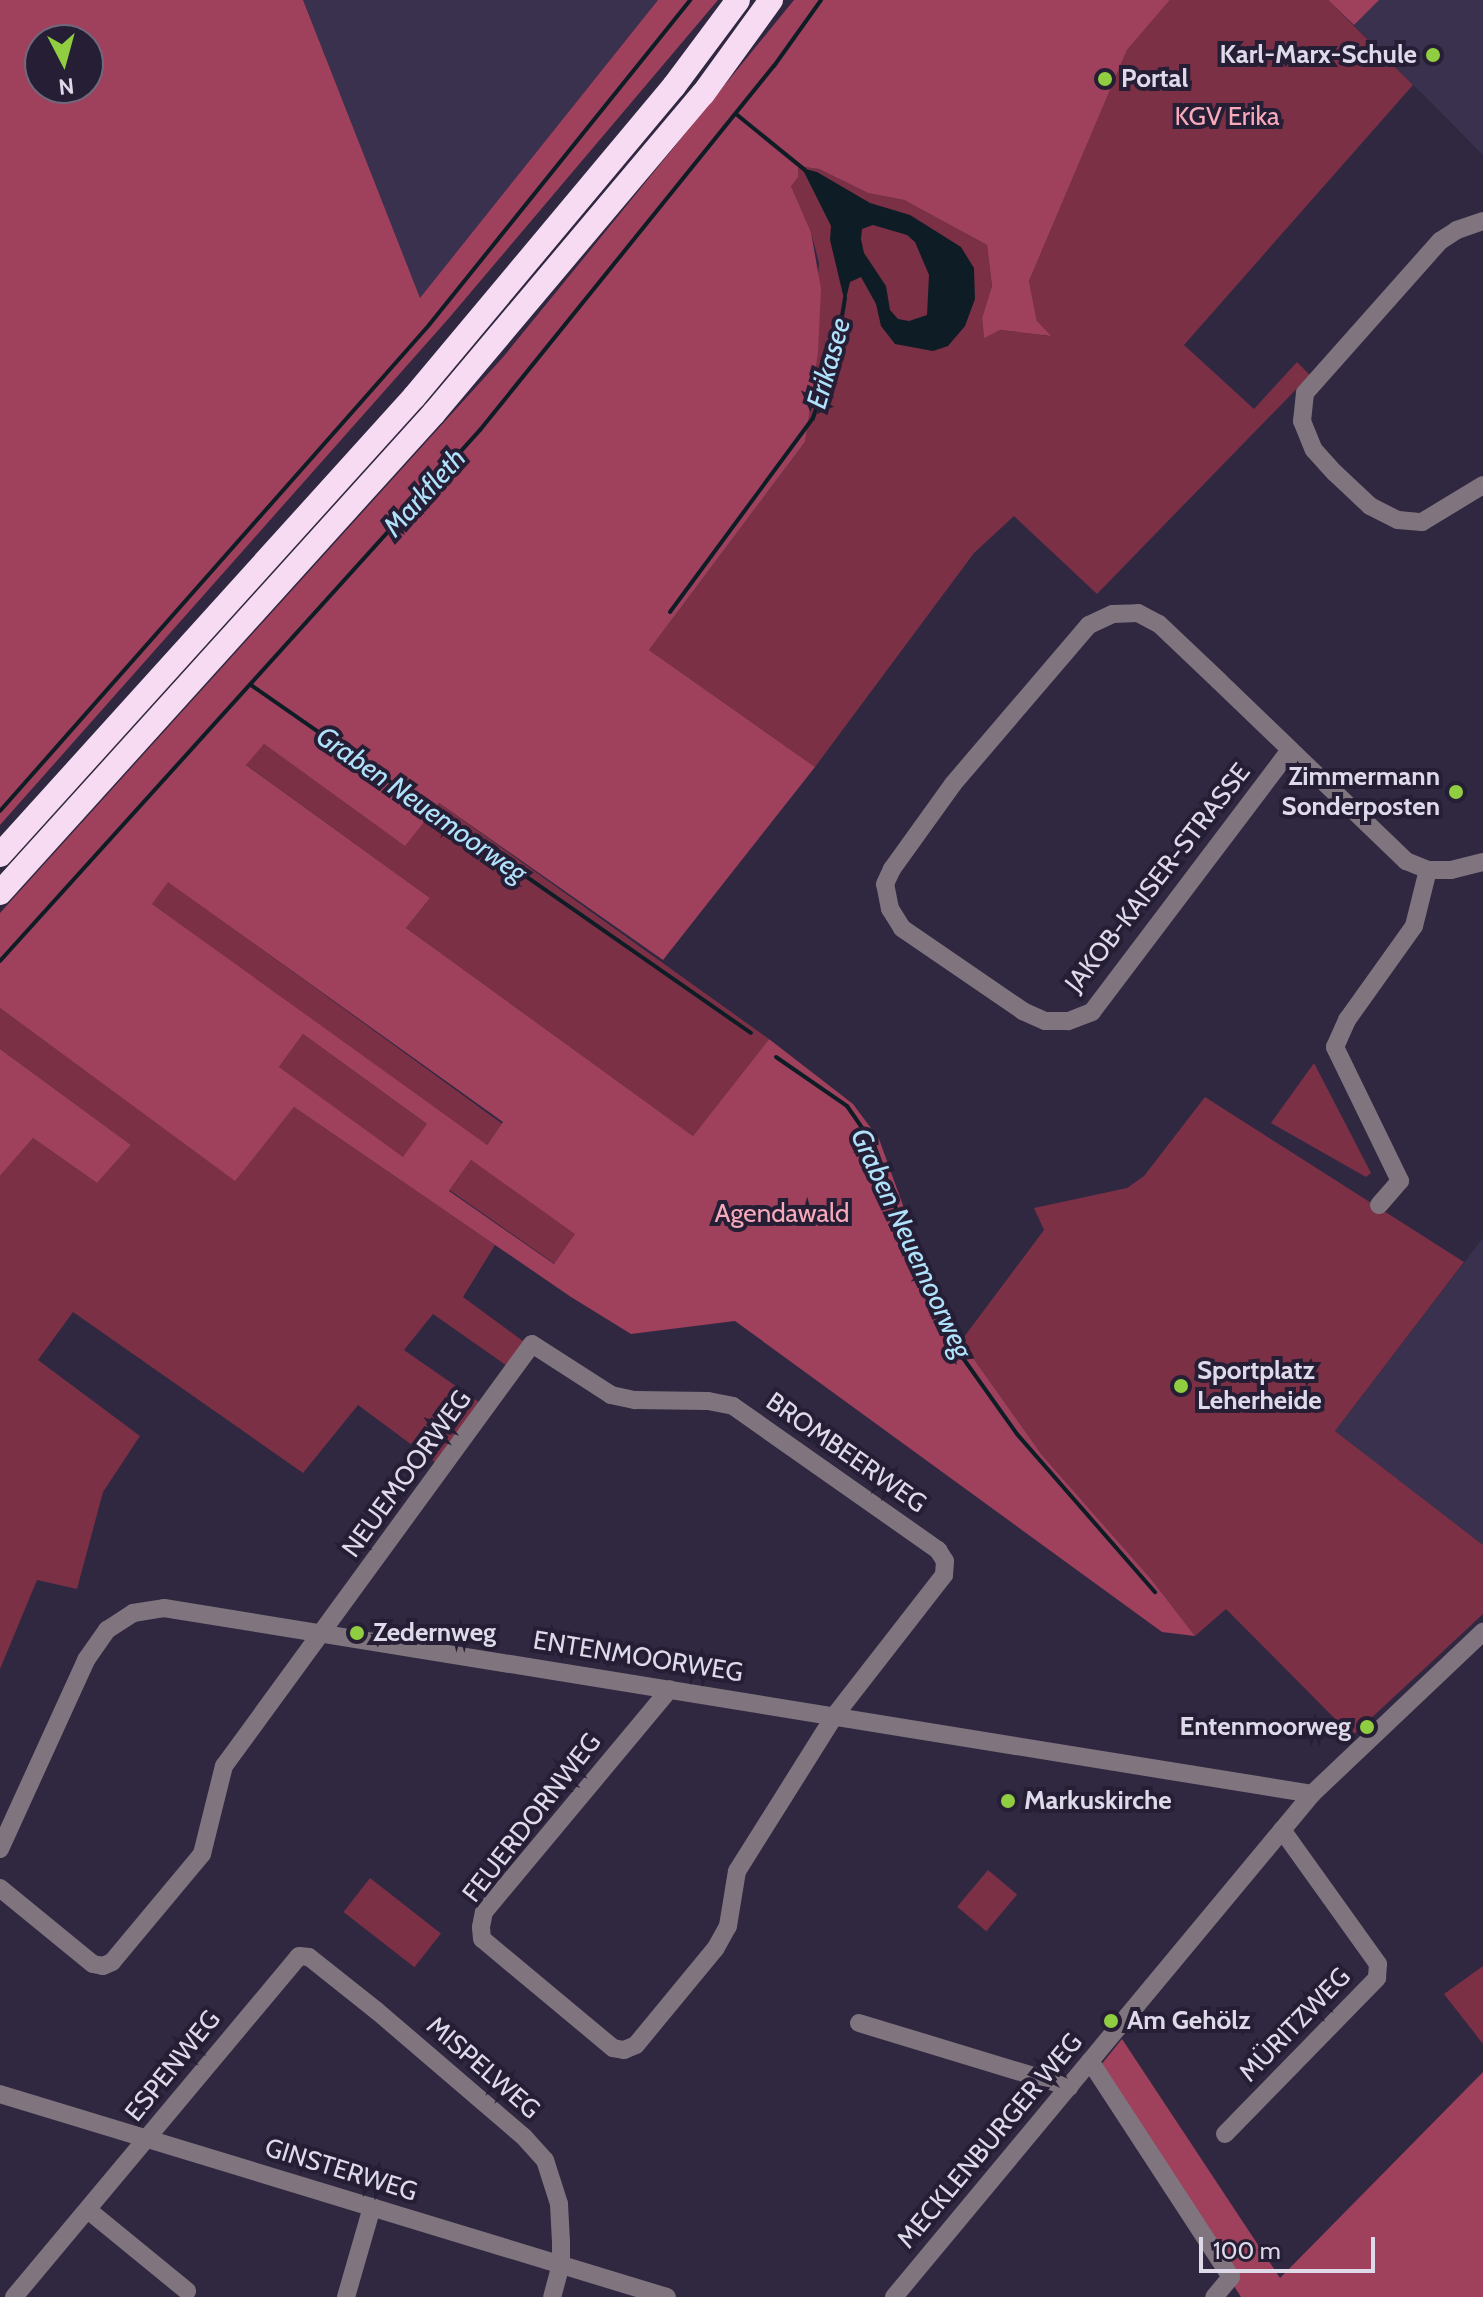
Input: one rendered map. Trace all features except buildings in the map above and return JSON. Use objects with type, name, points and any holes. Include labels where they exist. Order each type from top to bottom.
[{"type":"highway","points":[[0,855],[414,397],[674,86],[738,0]]},
{"type":"highway","points":[[0,893],[434,413],[703,94],[771,0]]},
{"type":"street","points":[[1483,221],[1457,230],[1440,241],[1305,393],[1302,421],[1314,450],[1335,473],[1370,506],[1398,520],[1422,522],[1483,485]]},
{"type":"street","name":"JAKOB-KAISER-STRASSE","points":[[1290,750],[1092,1012],[1068,1021],[1045,1021],[1023,1011],[902,928],[890,909],[885,884],[892,869],[953,784],[1089,625],[1113,614],[1138,613],[1159,624],[1406,861],[1428,870]]},
{"type":"street","points":[[1379,1205],[1400,1181],[1339,1063],[1335,1047],[1352,1012],[1414,926],[1428,870],[1451,870],[1483,862]]},
{"type":"street","name":"NEUEMOORWEG","points":[[322,1633],[532,1344]]},
{"type":"street","name":"BROMBEERWEG","points":[[532,1344],[611,1395],[635,1400],[708,1401],[733,1406],[938,1550],[945,1561],[944,1575],[835,1715]]},
{"type":"street","name":"ENTENMOORWEG","points":[[0,1849],[86,1660],[107,1630],[133,1613],[164,1608],[1312,1794]]},
{"type":"street","name":"MECKLENBURGER WEG","points":[[894,2297],[1312,1794],[1483,1632]]},
{"type":"street","points":[[0,1888],[93,1964],[103,1966],[112,1962],[202,1854],[224,1766],[322,1633]]},
{"type":"street","name":"FEUERDORNWEG","points":[[670,1689],[484,1912],[481,1927],[482,1939],[613,2048],[624,2050],[636,2045],[715,1949],[728,1926],[737,1871],[835,1715]]},
{"type":"street","name":"MÜRITZWEG","points":[[1225,2134],[1377,1978],[1378,1964],[1282,1830]]},
{"type":"street","name":"ESPENWEG","points":[[14,2297],[299,1956]]},
{"type":"street","name":"MISPELWEG","points":[[299,1956],[309,1957],[377,2011],[524,2137],[545,2160],[559,2204],[561,2264],[552,2297]]},
{"type":"street","points":[[859,2023],[1069,2087]]},
{"type":"street","points":[[1090,2061],[1231,2277],[1214,2297]]},
{"type":"street","name":"GINSTERWEG","points":[[0,2094],[667,2297]]},
{"type":"street","points":[[346,2297],[372,2207]]},
{"type":"street","points":[[88,2210],[187,2291]]},
{"type":"shaded area","points":[[303,0],[658,0],[420,299]]},
{"type":"shaded area","name":"Karl-Marx-Schule","points":[[1379,0],[1483,0],[1483,155],[1354,25]]},
{"type":"shaded area","points":[[1483,1238],[1483,1545],[1335,1431]]},
{"type":"green space","points":[[0,0],[303,0],[420,298],[658,0],[718,0],[449,318],[0,825]]},
{"type":"green space","name":"Agendawald","points":[[794,0],[1170,0],[1127,50],[1029,281],[1037,321],[1051,336],[1000,330],[984,338],[982,318],[992,286],[987,245],[904,200],[868,193],[819,169],[798,166],[798,177],[791,186],[811,232],[821,289],[818,352],[805,442],[649,650],[815,767],[663,960],[439,803],[405,846],[264,744],[246,765],[430,898],[406,928],[693,1136],[769,1039],[853,1104],[879,1139],[926,1269],[961,1341],[1042,1455],[1151,1579],[1195,1636],[1162,1632],[735,1321],[631,1334],[571,1297],[294,1107],[235,1181],[0,1008],[0,913],[504,356]],"holes":[[[168,882],[503,1122],[487,1145],[152,904]],[[303,1034],[427,1124],[403,1157],[279,1067]],[[471,1160],[575,1234],[554,1264],[449,1191]]]},
{"type":"green space","name":"KGV Erika","points":[[1170,0],[1328,0],[1413,85],[1184,345],[1254,409],[1297,362],[1310,375],[1097,594],[1014,516],[974,553],[815,767],[649,650],[805,442],[819,263],[811,232],[791,186],[798,166],[819,169],[868,193],[904,200],[987,245],[992,286],[982,318],[984,337],[1000,330],[1049,336],[1037,321],[1029,281],[1127,50]]},
{"type":"green space","points":[[1328,0],[1379,0],[1354,25]]},
{"type":"green space","points":[[264,744],[404,845],[439,803],[769,1039],[693,1136],[406,928],[430,898],[245,764]]},
{"type":"green space","points":[[168,881],[502,1124],[486,1146],[152,904]]},
{"type":"green space","points":[[0,1008],[234,1180],[294,1107],[495,1245],[463,1297],[527,1344],[510,1368],[433,1314],[404,1350],[483,1405],[439,1465],[358,1405],[303,1473],[73,1312],[38,1360],[140,1436],[103,1492],[77,1589],[37,1580],[0,1669],[0,1176],[33,1138],[97,1183],[131,1145],[0,1049]]},
{"type":"green space","points":[[303,1034],[428,1125],[403,1158],[279,1067]]},
{"type":"green space","points":[[0,1049],[131,1145],[97,1183],[33,1138],[0,1176]]},
{"type":"green space","points":[[1314,1063],[1371,1173],[1366,1177],[1271,1123]]},
{"type":"green space","name":"Sportplatz Leherheide","points":[[1205,1097],[1464,1262],[1335,1431],[1483,1545],[1483,1614],[1352,1736],[1226,1609],[1195,1636],[1151,1579],[1042,1455],[961,1341],[1044,1230],[1034,1208],[1127,1188],[1144,1176]]},
{"type":"green space","points":[[471,1160],[576,1233],[555,1264],[450,1190]]},
{"type":"green space","points":[[988,1870],[1017,1894],[986,1931],[957,1907]]},
{"type":"green space","points":[[370,1878],[441,1933],[414,1967],[344,1912]]},
{"type":"green space","points":[[1483,1966],[1483,2044],[1444,1994]]},
{"type":"green space","points":[[1122,2039],[1280,2278],[1483,2072],[1483,2297],[1241,2297],[1096,2071]]},
{"type":"water","name":"Erikasee","points":[[802,168],[817,172],[870,203],[910,215],[961,247],[974,268],[975,299],[965,326],[948,346],[933,351],[895,344],[881,326],[876,304],[861,277],[850,282],[845,303],[830,240],[831,226]],"holes":[[[873,225],[907,235],[915,242],[929,275],[927,315],[909,321],[898,319],[890,310],[886,286],[864,253],[861,239],[862,229]]]},
{"type":"waterway","points":[[0,811],[429,325],[690,0]]},
{"type":"waterway","name":"Markfleth","points":[[0,961],[480,430],[774,66],[821,0]]},
{"type":"waterway","name":"Erikasee","points":[[736,114],[805,170]]},
{"type":"waterway","name":"Erikasee","points":[[670,612],[813,418],[837,346],[845,298]]},
{"type":"waterway","name":"Graben Neuemoorweg","points":[[251,685],[751,1033]]},
{"type":"waterway","name":"Graben Neuemoorweg","points":[[776,1057],[847,1106],[874,1145],[913,1258],[953,1344],[1017,1434],[1155,1592]]},
{"type":"place","name":"Karl-Marx-Schule","points":[[1433,55]]},
{"type":"place","name":"Portal","points":[[1105,79]]},
{"type":"place","name":"Zimmermann Sonderposten","points":[[1456,792]]},
{"type":"place","name":"Sportplatz Leherheide","points":[[1181,1386]]},
{"type":"place","name":"Zedernweg","points":[[357,1633]]},
{"type":"place","name":"Entenmoorweg","points":[[1367,1727]]},
{"type":"place","name":"Markuskirche","points":[[1008,1801]]},
{"type":"place","name":"Am Gehölz","points":[[1111,2021]]}]
